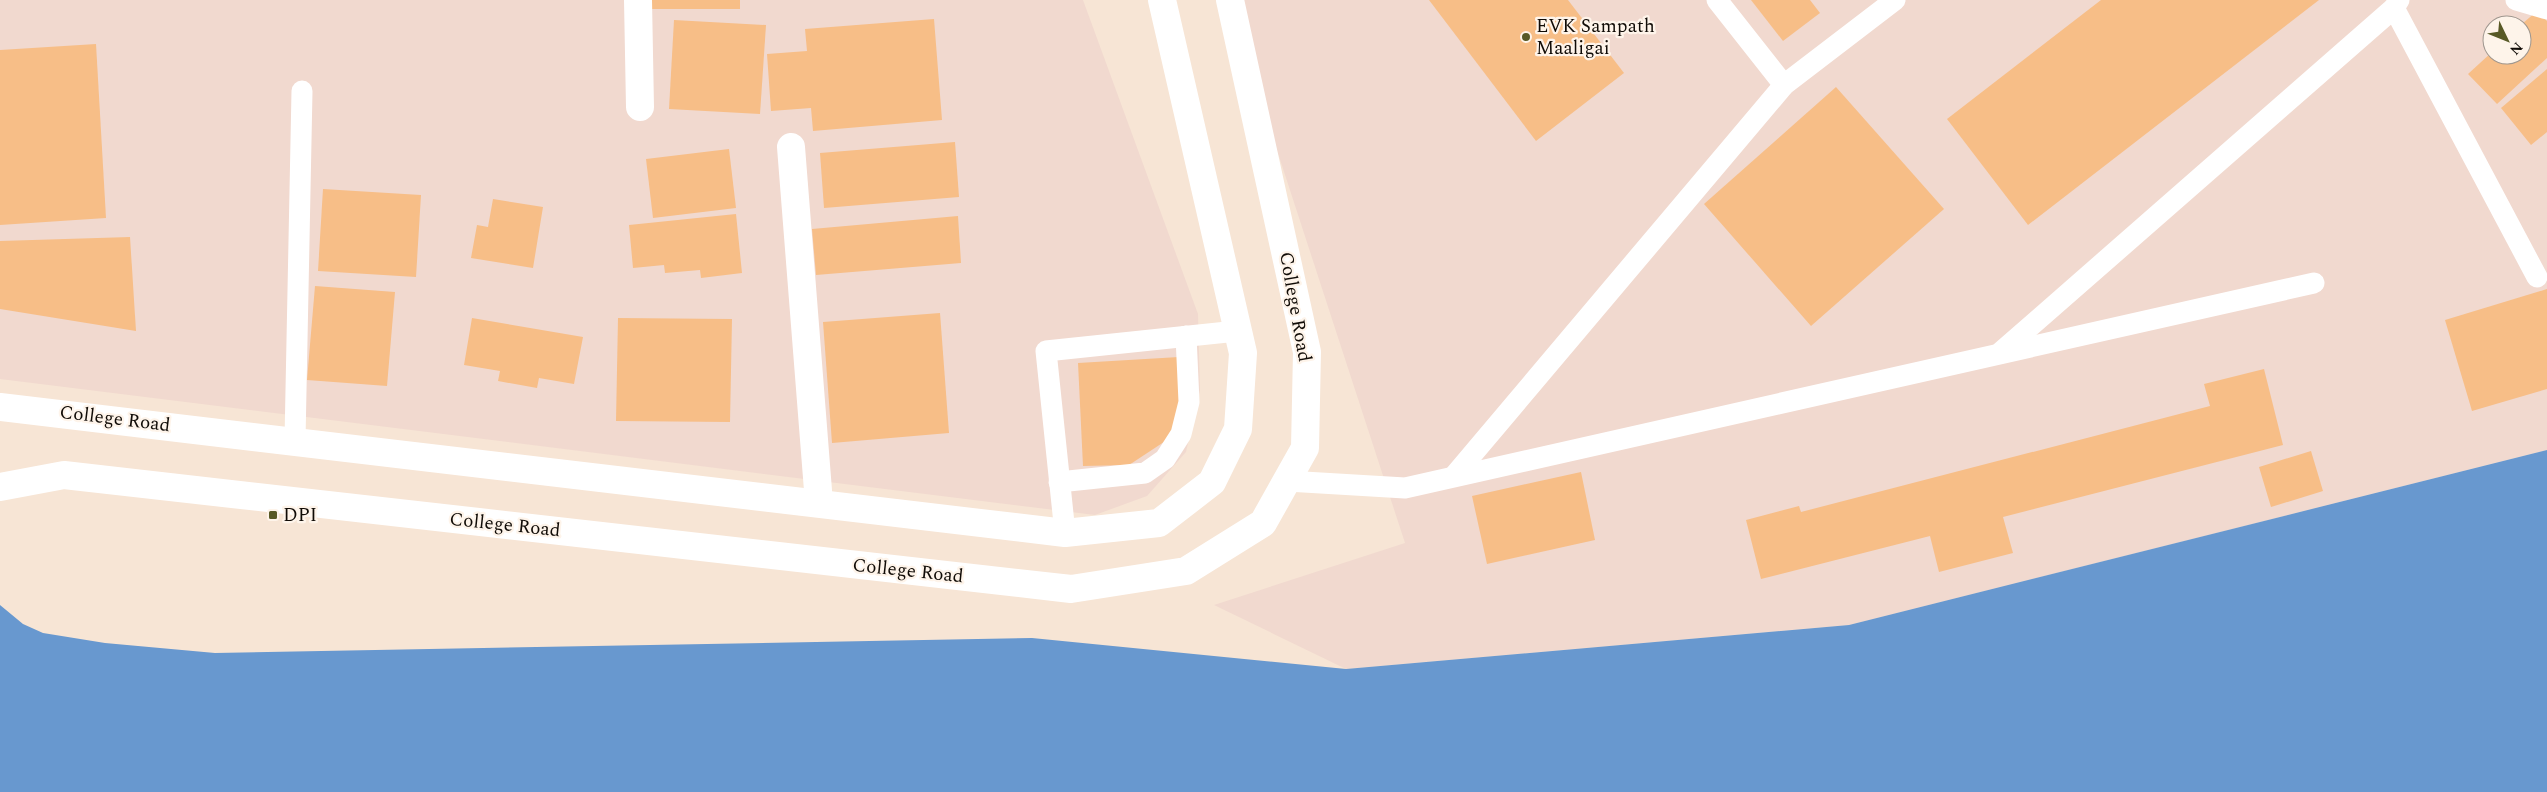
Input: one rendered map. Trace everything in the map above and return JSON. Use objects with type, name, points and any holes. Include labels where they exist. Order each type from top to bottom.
[{"type":"main road","points":[[638,0],[640,107]]},
{"type":"main road","name":"College Road","points":[[0,407],[295,440],[1065,533],[1160,523],[1212,482],[1238,429],[1243,353],[1162,0]]},
{"type":"main road","name":"College Road","points":[[0,487],[64,475],[1071,590],[1186,571],[1263,523],[1305,448],[1307,352],[1230,0]]},
{"type":"main road","points":[[791,146],[819,503]]},
{"type":"lane","points":[[1718,0],[1784,85]]},
{"type":"lane","points":[[1454,476],[1784,85],[1894,0]]},
{"type":"lane","points":[[2516,0],[2547,9]]},
{"type":"lane","points":[[1999,354],[2396,4],[2537,277]]},
{"type":"lane","points":[[295,440],[302,90]]},
{"type":"lane","points":[[1287,481],[1405,488],[2314,283]]},
{"type":"lane","points":[[1065,533],[1046,350],[1237,331]]},
{"type":"lane","points":[[1059,482],[1145,473],[1165,459],[1181,434],[1189,402],[1186,336]]},
{"type":"shaded area","points":[[0,0],[1083,0],[1198,314],[1200,390],[1186,452],[1147,496],[1095,515],[0,379]]},
{"type":"shaded area","points":[[1228,0],[2547,0],[2547,450],[1849,625],[1346,669],[1214,605],[1405,543]]},
{"type":"water","points":[[2547,450],[2547,792],[0,792],[0,605],[23,624],[43,633],[105,643],[215,653],[1032,638],[1346,669],[1849,625]]},
{"type":"building","points":[[644,0],[740,0],[740,9],[644,9]]},
{"type":"building","name":"EVK Sampath Maaligai","points":[[1429,0],[1568,0],[1624,73],[1536,141]]},
{"type":"building","points":[[1751,0],[1810,0],[1820,13],[1783,41]]},
{"type":"building","points":[[2101,0],[2319,0],[2028,225],[1947,119]]},
{"type":"building","points":[[2537,11],[2547,21],[2547,58],[2497,104],[2468,74],[2482,61],[2482,65],[2532,65],[2532,15]]},
{"type":"building","points":[[934,19],[942,120],[813,131],[811,108],[771,111],[767,54],[807,51],[805,29]]},
{"type":"building","points":[[674,20],[766,25],[760,114],[669,109]]},
{"type":"building","points":[[96,44],[106,218],[0,225],[0,50]]},
{"type":"building","points":[[2547,69],[2547,132],[2531,145],[2501,108]]},
{"type":"building","points":[[1836,87],[1944,209],[1811,326],[1704,204]]},
{"type":"building","points":[[955,142],[959,197],[824,208],[820,153]]},
{"type":"building","points":[[729,149],[736,208],[653,218],[646,159]]},
{"type":"building","points":[[323,189],[421,195],[416,277],[318,271]]},
{"type":"building","points":[[493,199],[543,207],[533,268],[471,258],[477,225],[488,227]]},
{"type":"building","points":[[736,214],[742,273],[701,278],[700,270],[665,273],[664,265],[633,268],[629,225]]},
{"type":"building","points":[[958,216],[961,263],[816,275],[812,229]]},
{"type":"building","points":[[130,237],[136,331],[0,309],[0,241]]},
{"type":"building","points":[[315,286],[395,292],[387,386],[307,380]]},
{"type":"building","points":[[2547,289],[2547,389],[2472,411],[2445,320]]},
{"type":"building","points":[[940,313],[949,433],[832,443],[823,322]]},
{"type":"building","points":[[472,318],[583,337],[574,384],[539,378],[537,388],[498,381],[500,371],[464,365]]},
{"type":"building","points":[[618,318],[732,319],[730,422],[616,421]]},
{"type":"building","points":[[1179,357],[1185,398],[1173,436],[1129,465],[1083,466],[1078,363]]},
{"type":"building","points":[[2264,369],[2283,445],[2003,517],[2013,553],[1939,572],[1930,536],[1761,579],[1746,520],[1799,506],[1801,512],[2210,406],[2204,384]]},
{"type":"building","points":[[2311,451],[2323,491],[2271,507],[2259,467]]},
{"type":"building","points":[[1581,472],[1595,540],[1487,564],[1472,496]]},
{"type":"place","name":"EVK Sampath Maaligai","points":[[1526,37]]},
{"type":"place","name":"DPI","points":[[273,515]]}]
